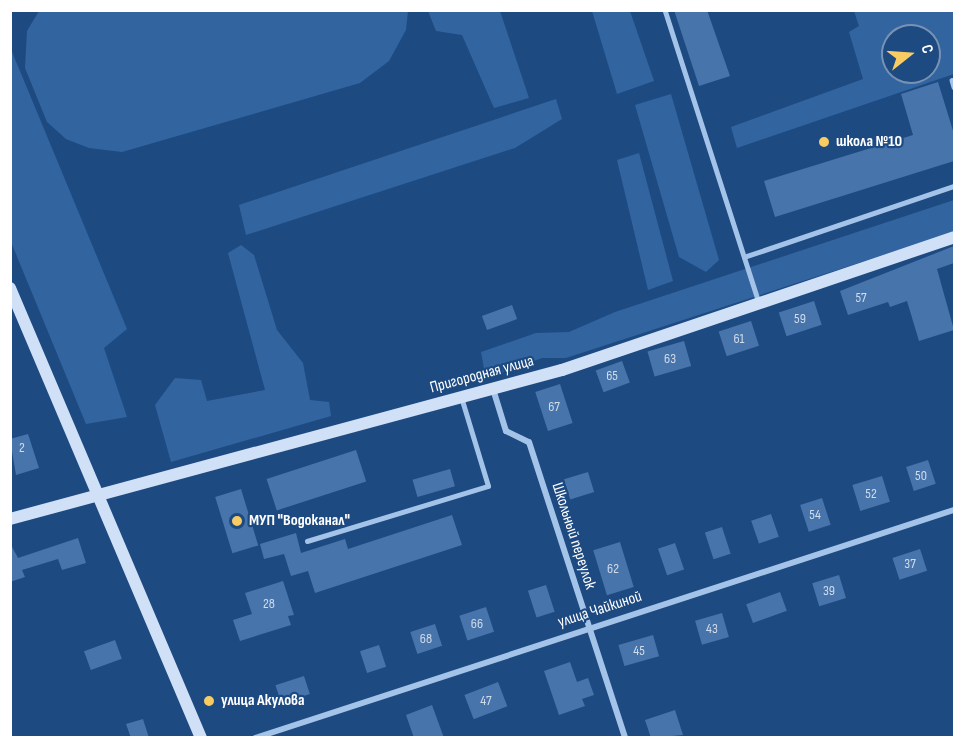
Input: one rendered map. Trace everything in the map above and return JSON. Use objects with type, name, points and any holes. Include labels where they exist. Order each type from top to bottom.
[{"type":"street","name":"Пригородная улица","points":[[10,519],[493,389],[760,303],[954,237]]},
{"type":"street","points":[[11,288],[96,496],[201,738]]},
{"type":"street","name":"Школьный переулок","points":[[493,389],[506,431],[529,442],[625,738]]},
{"type":"street","name":"улица Чайкиной","points":[[255,738],[954,510]]},
{"type":"lane","points":[[665,10],[760,303]]},
{"type":"lane","points":[[952,80],[954,87]]},
{"type":"lane","points":[[744,256],[954,186]]},
{"type":"lane","points":[[307,541],[488,486],[461,398]]},
{"type":"shaded area","points":[[39,11],[408,11],[406,30],[389,61],[360,83],[122,152],[89,148],[66,139],[47,122],[25,68],[27,31]]},
{"type":"shaded area","points":[[428,11],[500,11],[529,98],[494,108],[462,35],[436,31]]},
{"type":"shaded area","points":[[592,11],[630,11],[654,81],[617,94]]},
{"type":"shaded area","points":[[854,11],[954,11],[954,74],[941,78],[941,24],[881,24],[881,84],[925,84],[737,148],[731,127],[863,79],[849,32],[859,26]]},
{"type":"shaded area","points":[[10,47],[127,329],[104,348],[127,417],[86,424],[11,242]]},
{"type":"shaded area","points":[[671,94],[719,260],[706,272],[679,257],[635,105]]},
{"type":"shaded area","points":[[556,99],[562,119],[515,148],[246,235],[239,205]]},
{"type":"shaded area","points":[[639,153],[673,281],[648,290],[617,160]]},
{"type":"shaded area","points":[[954,200],[954,232],[566,358],[542,358],[488,378],[485,374],[481,352],[536,333],[569,332],[615,312]]},
{"type":"shaded area","points":[[241,245],[254,255],[277,330],[303,363],[310,400],[329,402],[331,416],[171,462],[155,405],[175,378],[201,380],[207,401],[265,390],[228,253]]},
{"type":"building","points":[[674,10],[707,10],[730,76],[699,86]]},
{"type":"building","name":"школа №10","points":[[939,84],[954,134],[954,161],[775,217],[764,181],[913,135],[901,94]]},
{"type":"building","points":[[954,246],[954,263],[937,269],[954,330],[919,341],[907,301],[890,307],[888,302],[848,315],[840,291]]},
{"type":"building","points":[[814,301],[822,325],[787,336],[779,312]]},
{"type":"building","points":[[512,305],[517,319],[487,330],[482,316]]},
{"type":"building","points":[[751,321],[759,346],[727,356],[719,332]]},
{"type":"building","points":[[684,341],[691,366],[655,376],[647,351]]},
{"type":"building","points":[[622,361],[630,383],[604,392],[596,371]]},
{"type":"building","points":[[560,384],[573,423],[548,431],[535,392]]},
{"type":"building","points":[[28,434],[39,468],[16,475],[10,439]]},
{"type":"building","points":[[356,450],[366,481],[277,510],[267,479]]},
{"type":"building","points":[[928,460],[936,484],[914,491],[906,467]]},
{"type":"building","points":[[450,469],[455,486],[417,497],[413,480]]},
{"type":"building","points":[[588,472],[594,492],[570,499],[564,479]]},
{"type":"building","points":[[882,476],[890,502],[860,511],[852,485]]},
{"type":"building","name":"МУП \"Водоканал\"","points":[[241,489],[258,545],[232,553],[215,497]]},
{"type":"building","points":[[822,498],[831,525],[809,532],[800,505]]},
{"type":"building","points":[[771,514],[779,537],[759,544],[751,521]]},
{"type":"building","points":[[452,515],[462,545],[315,593],[308,571],[291,576],[284,554],[264,559],[260,544],[296,533],[301,553],[345,539],[348,549]]},
{"type":"building","points":[[722,527],[731,554],[714,559],[705,533]]},
{"type":"building","points":[[78,538],[86,563],[62,570],[58,559],[22,570],[25,577],[10,582],[10,543],[18,558]]},
{"type":"building","points":[[620,542],[634,587],[607,595],[593,550]]},
{"type":"building","points":[[675,543],[684,569],[667,575],[658,549]]},
{"type":"building","points":[[920,549],[927,571],[900,580],[892,558]]},
{"type":"building","points":[[839,575],[846,598],[819,606],[812,583]]},
{"type":"building","points":[[283,581],[294,615],[288,616],[291,625],[240,641],[233,620],[252,614],[245,593]]},
{"type":"building","points":[[546,585],[555,612],[537,618],[528,591]]},
{"type":"building","points":[[780,592],[787,611],[753,623],[746,604]]},
{"type":"building","points":[[486,607],[494,632],[467,640],[459,616]]},
{"type":"building","points":[[722,613],[729,637],[702,645],[695,621]]},
{"type":"building","points":[[435,624],[442,646],[417,654],[410,632]]},
{"type":"building","points":[[653,635],[659,656],[624,666],[618,645]]},
{"type":"building","points":[[115,640],[122,659],[91,670],[84,651]]},
{"type":"building","points":[[379,645],[386,667],[367,673],[360,651]]},
{"type":"building","points":[[570,662],[577,682],[588,678],[594,695],[582,699],[585,706],[559,715],[544,671]]},
{"type":"building","points":[[304,676],[310,694],[281,703],[275,685]]},
{"type":"building","points":[[498,682],[507,706],[474,719],[464,695]]},
{"type":"building","points":[[432,705],[444,738],[414,738],[406,715]]},
{"type":"building","points":[[675,710],[683,735],[651,738],[645,720]]},
{"type":"building","points":[[143,719],[149,738],[131,738],[126,724]]},
{"type":"place","name":"школа №10","points":[[824,142]]},
{"type":"place","name":"МУП \"Водоканал\"","points":[[237,521]]},
{"type":"place","name":"улица Акулова","points":[[209,701]]}]
